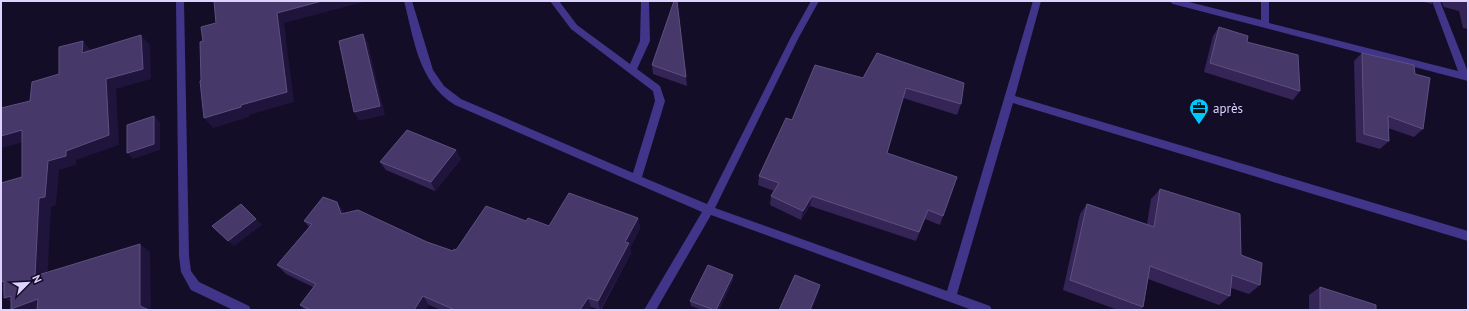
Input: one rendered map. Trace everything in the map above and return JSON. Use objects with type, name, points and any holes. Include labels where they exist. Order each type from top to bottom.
[{"type":"street","points":[[180,1],[184,256],[186,272],[195,286],[245,310]]},
{"type":"street","points":[[408,1],[428,70],[440,89],[468,107],[709,210],[986,310]]},
{"type":"street","points":[[554,1],[574,27],[657,89],[660,95],[660,101],[636,178]]},
{"type":"street","points":[[632,71],[645,41],[645,1]]},
{"type":"street","points":[[650,310],[709,210],[795,37],[815,1]]},
{"type":"street","points":[[951,297],[1037,1]]},
{"type":"street","points":[[1173,1],[1466,77]]},
{"type":"street","points":[[1265,1],[1265,24]]},
{"type":"street","points":[[1436,1],[1466,77]]},
{"type":"street","points":[[1010,98],[1468,236]]},
{"type":"building","points":[[214,1],[322,1],[277,13],[287,92],[241,105],[241,107],[204,118],[200,81],[200,42],[203,41],[201,27],[216,23]]},
{"type":"building","points":[[674,1],[677,1],[686,77],[652,65]]},
{"type":"building","points":[[1219,27],[1248,36],[1247,42],[1298,55],[1300,91],[1210,63]]},
{"type":"building","points":[[363,34],[380,106],[354,112],[339,41]]},
{"type":"building","points":[[141,35],[143,69],[106,79],[109,135],[66,151],[66,156],[48,161],[45,197],[39,198],[35,276],[140,244],[140,306],[149,310],[37,310],[38,299],[11,309],[11,296],[4,298],[4,281],[1,282],[1,183],[22,177],[22,130],[1,136],[1,108],[30,101],[32,82],[59,74],[59,47],[83,41],[82,53]]},
{"type":"building","points":[[877,53],[964,83],[961,104],[906,88],[887,153],[957,177],[943,216],[928,210],[919,232],[812,196],[803,211],[771,196],[779,183],[759,176],[786,118],[792,120],[815,65],[863,78]]},
{"type":"building","points":[[1362,53],[1414,65],[1415,74],[1430,78],[1423,129],[1388,116],[1389,141],[1364,134]]},
{"type":"building","points":[[154,116],[154,144],[127,153],[127,125]]},
{"type":"building","points":[[407,130],[456,150],[431,182],[380,162]]},
{"type":"building","points":[[1160,189],[1240,214],[1241,255],[1262,263],[1260,285],[1232,275],[1230,296],[1150,266],[1143,307],[1070,280],[1087,204],[1154,227]]},
{"type":"building","points":[[569,193],[638,218],[625,242],[629,243],[598,301],[588,298],[580,310],[455,310],[423,296],[414,310],[311,310],[300,305],[316,284],[277,265],[312,224],[304,221],[323,197],[337,202],[341,214],[358,210],[427,242],[453,251],[454,249],[456,250],[486,206],[526,221],[528,218],[549,226]]},
{"type":"building","points":[[241,204],[256,219],[228,241],[212,226]]},
{"type":"building","points":[[708,265],[733,275],[716,310],[690,301]]},
{"type":"building","points":[[795,275],[820,285],[810,310],[779,310]]},
{"type":"building","points":[[1320,287],[1376,305],[1376,310],[1320,310]]},
{"type":"place","name":"après","points":[[1199,125]]}]
